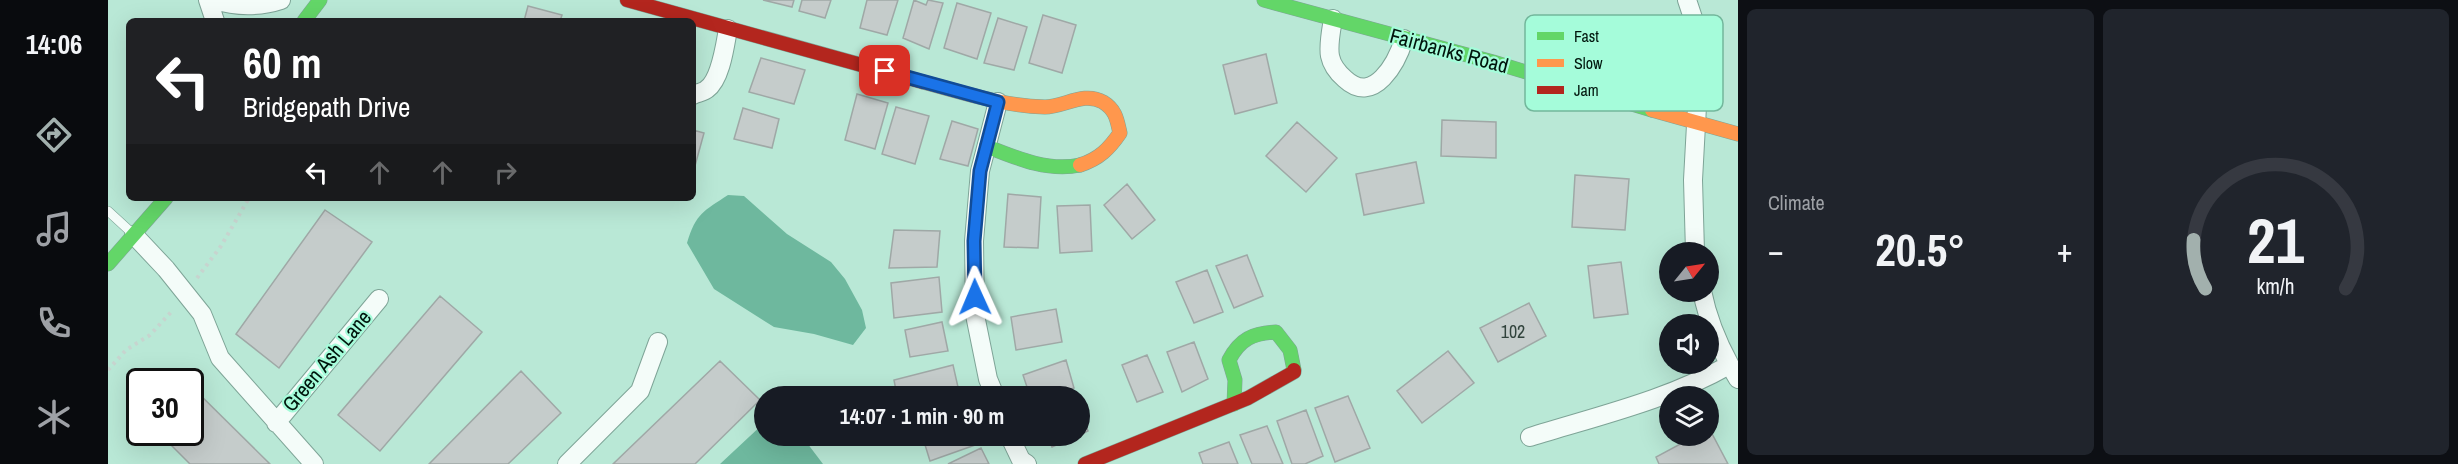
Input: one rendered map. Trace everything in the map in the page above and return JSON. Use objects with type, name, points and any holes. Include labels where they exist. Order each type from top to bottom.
[{"type":"street","points":[[208,0],[214,18]]},
{"type":"street","points":[[215,0],[229,5],[249,5],[281,0]]},
{"type":"street","points":[[306,18],[320,0]]},
{"type":"street","points":[[627,0],[683,12],[728,29],[998,102],[1048,107],[1081,98],[1102,101],[1116,113],[1120,133],[1106,152],[1078,167],[1048,167],[986,146]]},
{"type":"street","name":"Fairbanks Road","points":[[1264,0],[1525,72]]},
{"type":"street","points":[[1687,0],[1692,15]]},
{"type":"street","points":[[1333,19],[1330,56],[1334,68],[1349,84],[1362,87],[1373,85],[1383,79],[1398,57],[1404,39]]},
{"type":"street","points":[[696,94],[708,89],[716,76],[728,29]]},
{"type":"street","points":[[991,386],[975,315],[974,241],[980,171],[998,102]]},
{"type":"street","name":"Fairbanks Road","points":[[1654,111],[1738,134]]},
{"type":"street","points":[[1695,242],[1693,180],[1698,111]]},
{"type":"street","points":[[108,264],[163,201]]},
{"type":"street","points":[[134,235],[166,268],[202,314],[220,357],[314,464]]},
{"type":"street","name":"Green Ash Lane","points":[[276,423],[379,299]]},
{"type":"street","points":[[1530,437],[1661,396],[1708,377],[1734,372],[1715,331],[1706,302]]},
{"type":"street","points":[[1085,464],[1234,404],[1271,388],[1294,372],[1290,350],[1276,332],[1256,332],[1237,344],[1229,360],[1235,380],[1234,404]]},
{"type":"street","points":[[567,464],[640,391],[658,342]]},
{"type":"street","points":[[1015,446],[1022,460],[1027,464]]},
{"type":"lane","points":[[108,211],[134,235]]},
{"type":"path","points":[[206,266],[221,246],[247,201]]},
{"type":"path","points":[[108,370],[126,350],[150,335],[166,320]]},
{"type":"shaded area","points":[[728,195],[744,196],[787,234],[831,262],[845,279],[862,310],[866,328],[853,345],[814,334],[774,327],[714,289],[687,243],[694,225],[702,214]]},
{"type":"shaded area","points":[[754,432],[754,446],[809,446],[823,464],[720,464]]},
{"type":"building","points":[[763,0],[794,0],[792,7]]},
{"type":"building","points":[[802,0],[831,0],[825,18],[799,11]]},
{"type":"building","points":[[867,0],[898,0],[887,35],[860,28]]},
{"type":"building","points":[[914,0],[926,5],[928,0],[943,3],[929,49],[903,38]]},
{"type":"building","points":[[957,3],[991,13],[977,59],[944,48]]},
{"type":"building","points":[[528,6],[562,15],[561,18],[525,18]]},
{"type":"building","points":[[1043,15],[1076,25],[1062,73],[1029,63]]},
{"type":"building","points":[[998,18],[1027,27],[1014,70],[984,63]]},
{"type":"building","points":[[1266,54],[1277,103],[1235,114],[1223,65]]},
{"type":"building","points":[[761,58],[805,70],[794,104],[749,92]]},
{"type":"building","points":[[857,94],[888,103],[875,149],[845,140]]},
{"type":"building","points":[[896,107],[929,116],[915,164],[882,154]]},
{"type":"building","points":[[743,108],[779,119],[772,148],[734,139]]},
{"type":"building","points":[[1442,120],[1496,122],[1496,158],[1441,156]]},
{"type":"building","points":[[952,121],[978,129],[968,166],[940,159]]},
{"type":"building","points":[[1297,122],[1337,158],[1306,192],[1266,156]]},
{"type":"building","points":[[696,131],[704,133],[696,162]]},
{"type":"building","points":[[1416,162],[1424,203],[1364,215],[1356,174]]},
{"type":"building","points":[[1575,175],[1629,179],[1625,230],[1572,227]]},
{"type":"building","points":[[1127,184],[1155,220],[1132,239],[1104,205]]},
{"type":"building","points":[[1008,194],[1041,197],[1038,248],[1004,247]]},
{"type":"building","points":[[1090,205],[1092,251],[1060,253],[1057,206]]},
{"type":"building","points":[[325,210],[372,242],[279,368],[236,334]]},
{"type":"building","points":[[894,230],[940,231],[937,267],[889,268]]},
{"type":"building","points":[[1247,255],[1263,296],[1234,308],[1216,266]]},
{"type":"building","points":[[1621,262],[1628,314],[1594,318],[1588,266]]},
{"type":"building","points":[[1207,270],[1223,312],[1194,323],[1176,282]]},
{"type":"building","points":[[939,277],[942,312],[894,318],[891,283]]},
{"type":"building","points":[[440,296],[482,332],[380,451],[338,415]]},
{"type":"building","points":[[1529,303],[1546,336],[1498,362],[1480,328]]},
{"type":"building","points":[[1056,309],[1062,342],[1016,350],[1011,317]]},
{"type":"building","points":[[942,322],[948,351],[910,357],[905,330]]},
{"type":"building","points":[[1194,342],[1208,379],[1182,392],[1167,352]]},
{"type":"building","points":[[1448,351],[1474,383],[1422,423],[1397,391]]},
{"type":"building","points":[[1147,355],[1163,392],[1137,402],[1122,365]]},
{"type":"building","points":[[1066,360],[1073,386],[1027,386],[1023,375]]},
{"type":"building","points":[[720,361],[754,394],[754,406],[695,464],[613,464]]},
{"type":"building","points":[[953,365],[958,386],[895,386],[894,380]]},
{"type":"building","points":[[521,371],[561,413],[508,464],[429,464]]},
{"type":"building","points":[[1348,396],[1370,448],[1335,462],[1315,408]]},
{"type":"building","points":[[204,399],[270,464],[190,464],[172,446],[204,446]]},
{"type":"building","points":[[1306,410],[1323,456],[1305,464],[1292,464],[1277,421]]},
{"type":"building","points":[[1267,426],[1283,464],[1252,464],[1240,435]]},
{"type":"building","points":[[1229,442],[1238,464],[1203,464],[1199,453]]},
{"type":"building","points":[[925,446],[972,446],[930,461]]},
{"type":"building","points":[[1676,446],[1718,446],[1728,464],[1659,464],[1656,457]]},
{"type":"building","points":[[981,448],[989,464],[948,464]]},
{"type":"traffic: fast","points":[[306,18],[320,0]]},
{"type":"traffic: fast","points":[[1264,0],[1525,72]]},
{"type":"traffic: fast","points":[[986,146],[1044,165],[1056,167],[1080,165]]},
{"type":"traffic: fast","points":[[108,264],[163,201]]},
{"type":"traffic: fast","points":[[1234,404],[1235,380],[1229,360],[1248,338],[1276,332],[1290,350],[1294,370]]},
{"type":"traffic: slow","points":[[923,82],[984,98],[1029,106],[1045,107],[1089,98],[1103,102],[1113,112],[1120,133],[1103,153],[1080,165]]},
{"type":"traffic: slow","points":[[1656,111],[1738,134]]},
{"type":"traffic: jam","points":[[627,0],[692,18]]},
{"type":"traffic: jam","points":[[696,19],[923,82]]},
{"type":"traffic: jam","points":[[1085,464],[1248,398],[1294,370]]},
{"type":"route","points":[[885,71],[998,102],[980,171],[974,241],[975,297]]}]
